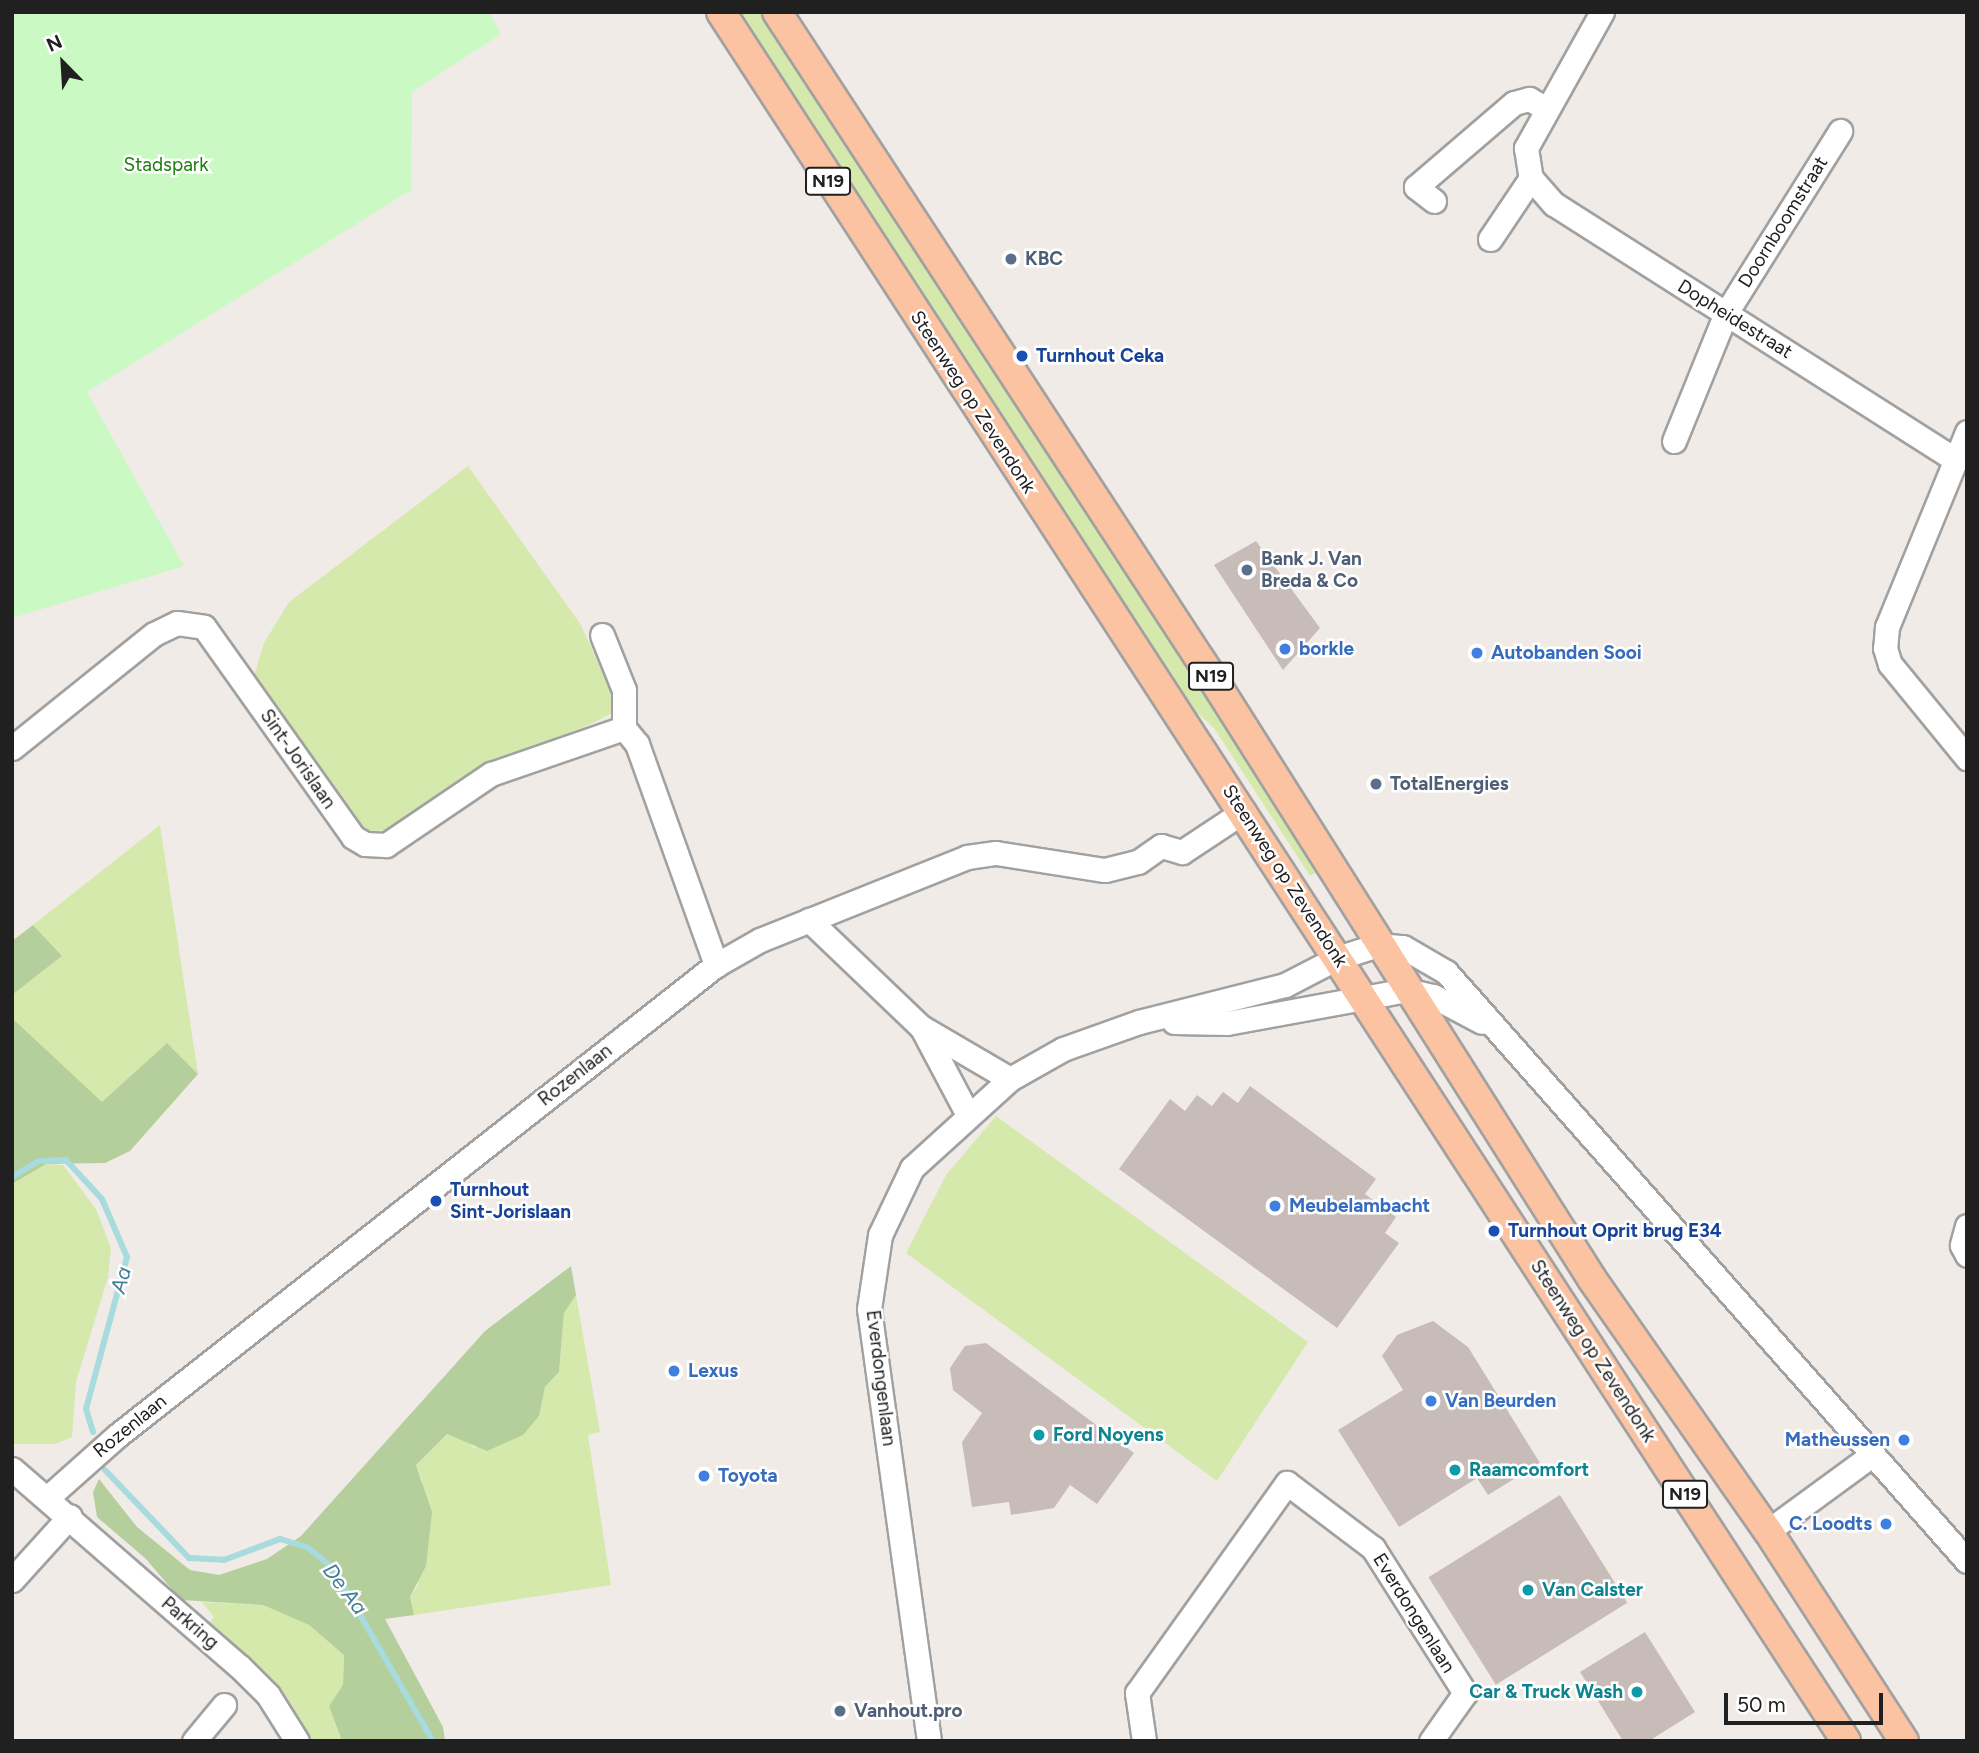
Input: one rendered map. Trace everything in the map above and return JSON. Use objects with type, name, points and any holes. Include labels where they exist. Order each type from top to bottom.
[{"type":"main road","name":"Steenweg op Zevendonk","points":[[721,12],[1244,811],[1846,1741]]},
{"type":"main road","name":"Steenweg op Zevendonk","points":[[777,12],[1211,676],[1406,990],[1592,1279],[1768,1531],[1904,1741]]},
{"type":"street","points":[[1490,239],[1529,173],[1526,148],[1545,108],[1601,12]]},
{"type":"street","points":[[1434,201],[1416,187],[1514,103],[1528,99],[1545,108]]},
{"type":"street","name":"Doornboomstraat","points":[[1674,441],[1726,313],[1840,131]]},
{"type":"street","name":"Dopheidestraat","points":[[1529,173],[1553,204],[1955,459]]},
{"type":"street","points":[[1967,432],[1887,627],[1885,648],[1890,664],[1967,758]]},
{"type":"street","name":"Sint-Jorislaan","points":[[12,748],[155,634],[177,623],[204,628],[353,837],[365,845],[386,845],[491,775],[624,728]]},
{"type":"street","points":[[602,635],[624,690],[624,728],[637,744],[716,965]]},
{"type":"street","name":"Rozenlaan","points":[[47,1498],[128,1427],[716,965],[809,920],[967,858],[996,853],[1105,870],[1138,862],[1161,846],[1182,852],[1244,811]]},
{"type":"street","points":[[809,920],[921,1027],[1010,1079]]},
{"type":"street","name":"Everdongenlaan","points":[[929,1741],[869,1309],[880,1235],[912,1168],[1010,1079],[1063,1049],[1139,1021],[1285,985],[1337,958],[1378,945]]},
{"type":"street","name":"Steenweg op Zevendonk","points":[[1378,945],[1403,947],[1446,972],[1967,1561]]},
{"type":"street","name":"Everdongenlaan","points":[[1139,1021],[1227,1023],[1365,1000],[1406,990]]},
{"type":"street","name":"Steenweg op Zevendonk","points":[[1406,990],[1433,996],[1493,1027]]},
{"type":"street","points":[[921,1027],[968,1115]]},
{"type":"street","points":[[1967,1226],[1962,1245],[1967,1255]]},
{"type":"street","points":[[1768,1531],[1872,1455]]},
{"type":"street","name":"Parkring","points":[[12,1469],[239,1666],[268,1696],[297,1741]]},
{"type":"street","name":"Everdongenlaan","points":[[1144,1741],[1137,1693],[1287,1483],[1373,1548],[1465,1693],[1431,1741]]},
{"type":"street","points":[[12,1580],[69,1516]]},
{"type":"street","points":[[194,1741],[224,1705]]},
{"type":"green space","name":"Stadspark","points":[[12,12],[489,12],[501,34],[412,92],[411,190],[87,392],[184,566],[12,618]]},
{"type":"green space","points":[[738,12],[763,12],[1318,871],[1310,876],[1214,728],[1181,698]]},
{"type":"green space","points":[[468,466],[581,625],[616,703],[610,714],[593,723],[462,777],[385,830],[372,831],[361,827],[254,676],[264,643],[289,602]]},
{"type":"green space","points":[[160,825],[198,1074],[167,1043],[102,1103],[12,1018],[12,995],[62,956],[33,925]]},
{"type":"green space","points":[[33,925],[62,956],[12,995],[12,941]]},
{"type":"green space","points":[[12,1018],[102,1102],[167,1043],[198,1074],[130,1151],[105,1163],[46,1164],[12,1184]]},
{"type":"green space","points":[[996,1116],[1308,1342],[1217,1481],[906,1253],[946,1175]]},
{"type":"green space","points":[[46,1164],[63,1165],[96,1209],[111,1248],[108,1277],[76,1382],[72,1437],[55,1444],[14,1444],[12,1184]]},
{"type":"green space","points":[[571,1266],[576,1295],[564,1313],[559,1372],[545,1387],[539,1416],[523,1435],[487,1451],[447,1434],[416,1465],[432,1512],[426,1566],[410,1597],[414,1615],[385,1619],[443,1727],[445,1741],[342,1741],[329,1706],[343,1685],[344,1655],[309,1625],[263,1605],[181,1600],[146,1559],[97,1517],[93,1492],[99,1479],[137,1527],[190,1570],[219,1575],[267,1559],[301,1536],[485,1331]]},
{"type":"green space","points":[[576,1295],[600,1432],[588,1435],[611,1585],[414,1615],[410,1597],[418,1585],[422,1479],[416,1465],[447,1434],[465,1438],[474,1448],[539,1416],[545,1387],[559,1372],[564,1313]]},
{"type":"green space","points":[[202,1602],[263,1605],[309,1625],[344,1655],[343,1685],[329,1706],[342,1741],[311,1741],[276,1687],[210,1622],[214,1617]]},
{"type":"building","points":[[1256,541],[1320,628],[1283,670],[1214,565]]},
{"type":"building","name":"Meubelambacht","points":[[1250,1086],[1376,1179],[1365,1194],[1396,1217],[1385,1233],[1399,1243],[1337,1328],[1119,1169],[1170,1099],[1185,1111],[1197,1095],[1212,1106],[1223,1092],[1238,1103]]},
{"type":"building","points":[[1433,1321],[1468,1347],[1540,1463],[1488,1495],[1477,1478],[1399,1527],[1338,1430],[1403,1390],[1382,1356],[1397,1335]]},
{"type":"building","name":"Ford Noyens","points":[[986,1343],[1134,1453],[1097,1504],[1070,1485],[1054,1508],[1011,1515],[1009,1502],[972,1507],[962,1442],[982,1413],[953,1390],[950,1368],[965,1346]]},
{"type":"building","name":"Van Calster","points":[[1560,1495],[1627,1603],[1496,1685],[1429,1577]]},
{"type":"building","name":"Car & Truck Wash","points":[[1645,1632],[1695,1712],[1649,1741],[1623,1741],[1580,1672]]},
{"type":"waterway","name":"Aa","points":[[12,1177],[39,1161],[66,1160],[102,1199],[127,1257],[86,1409],[93,1432]]},
{"type":"waterway","name":"De Aa","points":[[105,1470],[189,1558],[224,1560],[280,1539],[307,1547],[333,1568],[433,1741]]},
{"type":"place","name":"KBC","points":[[1011,259]]},
{"type":"place","name":"Turnhout Ceka","points":[[1022,356]]},
{"type":"place","name":"Bank J. Van Breda & Co","points":[[1247,570]]},
{"type":"place","name":"borkle","points":[[1285,649]]},
{"type":"place","name":"Autobanden Sooi","points":[[1477,653]]},
{"type":"place","name":"TotalEnergies","points":[[1376,784]]},
{"type":"place","name":"Turnhout Sint-Jorislaan","points":[[436,1201]]},
{"type":"place","name":"Meubelambacht","points":[[1275,1206]]},
{"type":"place","name":"Turnhout Oprit brug E34","points":[[1494,1231]]},
{"type":"place","name":"Lexus","points":[[674,1371]]},
{"type":"place","name":"Van Beurden","points":[[1431,1401]]},
{"type":"place","name":"Ford Noyens","points":[[1039,1435]]},
{"type":"place","name":"Matheussen","points":[[1904,1440]]},
{"type":"place","name":"Raamcomfort","points":[[1455,1470]]},
{"type":"place","name":"Toyota","points":[[704,1476]]},
{"type":"place","name":"C. Loodts","points":[[1886,1524]]},
{"type":"place","name":"Van Calster","points":[[1528,1590]]},
{"type":"place","name":"Car & Truck Wash","points":[[1637,1692]]},
{"type":"place","name":"Vanhout.pro","points":[[840,1711]]}]
